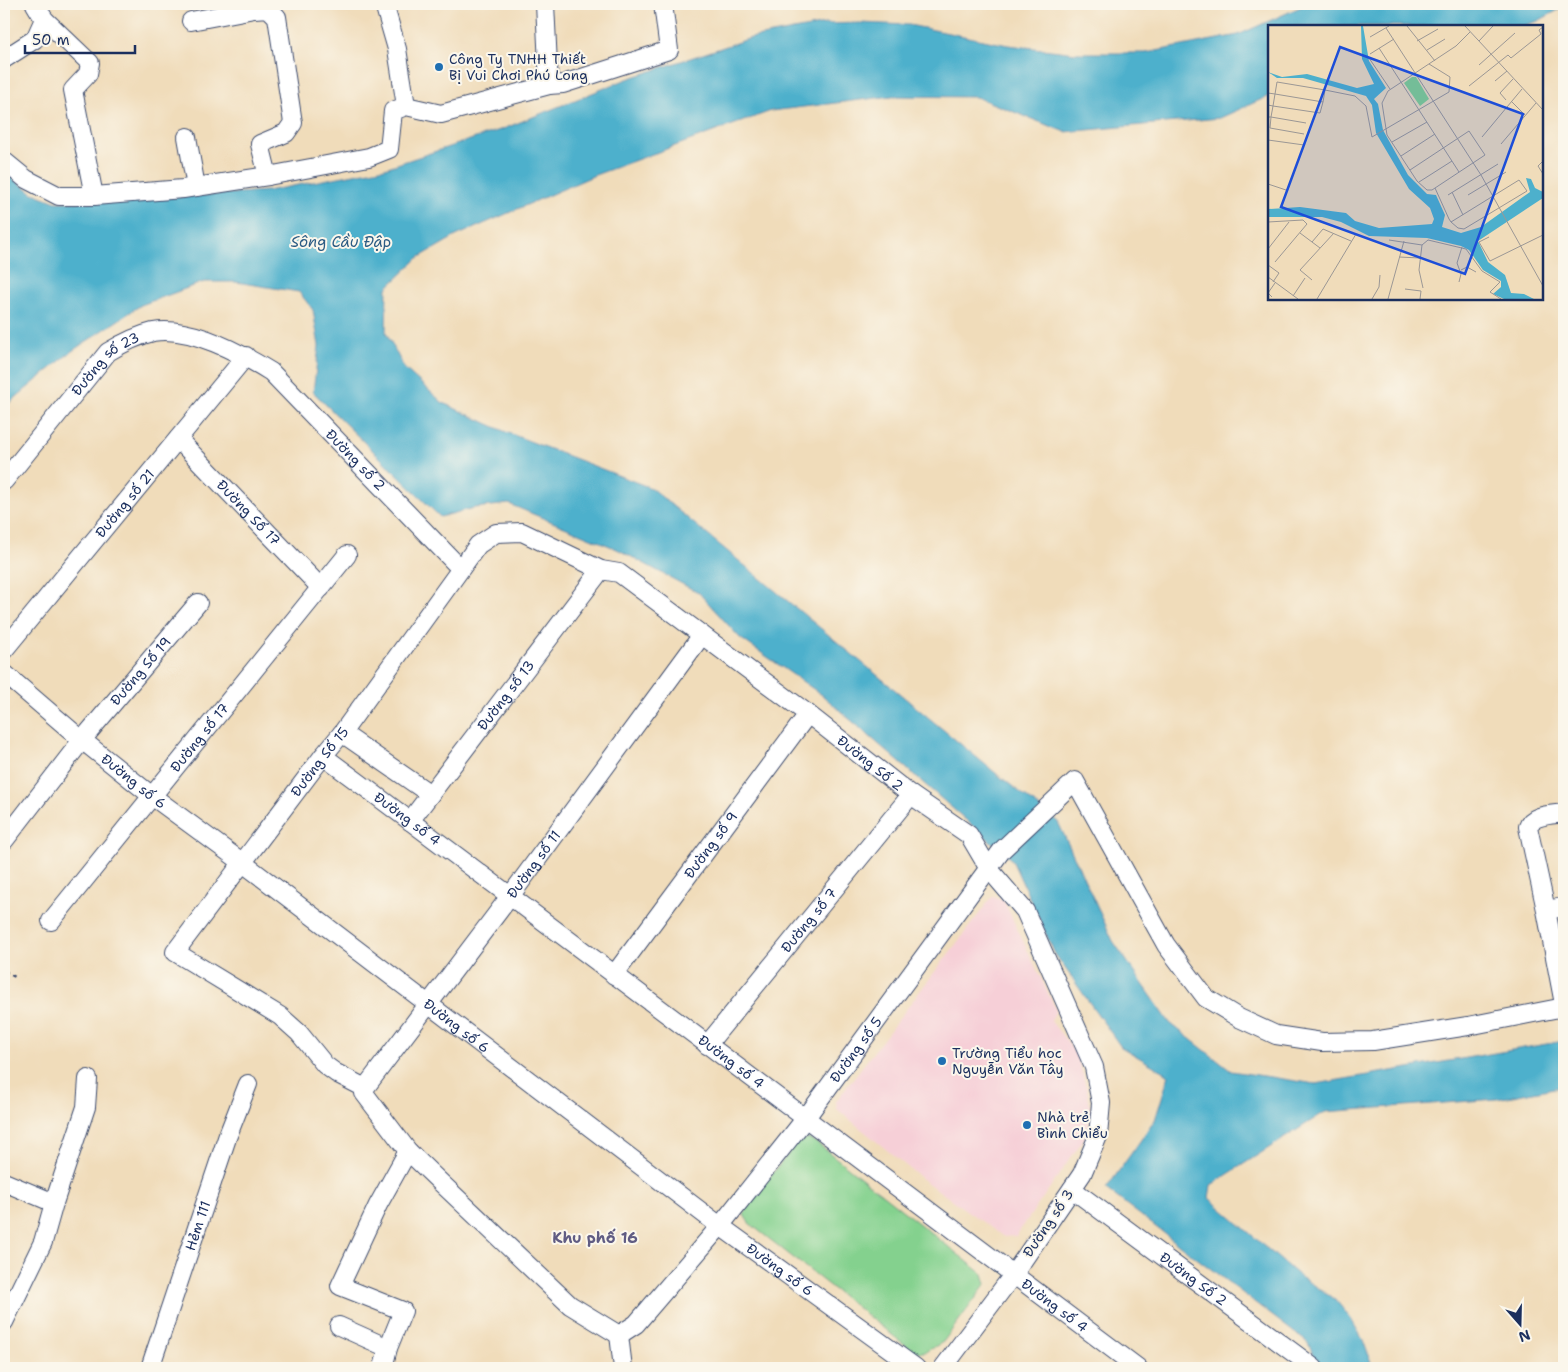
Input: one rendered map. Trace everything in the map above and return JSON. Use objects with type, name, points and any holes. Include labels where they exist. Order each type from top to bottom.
[{"type":"street","points":[[384,4],[397,49],[406,106]]},
{"type":"street","points":[[545,4],[549,85]]},
{"type":"street","points":[[4,161],[26,179],[59,196],[94,196],[196,187],[369,158],[389,149],[393,111],[406,106],[441,114],[549,85],[563,84],[669,50],[663,4]]},
{"type":"street","points":[[191,21],[268,8],[276,17],[293,123],[286,133],[260,144],[268,176]]},
{"type":"street","points":[[4,59],[35,39],[39,11]]},
{"type":"street","points":[[39,11],[90,63],[88,74],[73,90],[94,196]]},
{"type":"street","points":[[187,137],[196,187]]},
{"type":"street","name":"Đường số 23","points":[[4,481],[108,352],[130,339],[155,332],[183,333],[246,356]]},
{"type":"street","name":"Đường số 21","points":[[4,650],[246,356]]},
{"type":"street","name":"Đường số 2","points":[[246,356],[271,372],[460,568]]},
{"type":"street","name":"Đường Số 17","points":[[178,439],[321,588]]},
{"type":"street","name":"Đường Số 2","points":[[460,568],[478,545],[496,533],[522,532],[601,570],[619,573],[808,714],[911,795],[969,835],[989,869],[1025,911],[1094,1067],[1101,1103],[1098,1136],[1077,1182],[1314,1368]]},
{"type":"street","name":"Đường số 17","points":[[51,921],[347,555]]},
{"type":"street","name":"Đường Số 15","points":[[364,1091],[325,1065],[299,1033],[280,1016],[174,952],[322,756],[342,733],[460,568]]},
{"type":"street","name":"Đường số 13","points":[[410,821],[601,570]]},
{"type":"street","name":"Đường Số 19","points":[[4,841],[82,740],[198,603]]},
{"type":"street","name":"Đường số 11","points":[[364,1091],[511,896],[702,635]]},
{"type":"street","name":"Đường số 6","points":[[4,673],[82,740],[152,796],[720,1226],[916,1368]]},
{"type":"street","name":"Đường số 9","points":[[614,974],[808,714]]},
{"type":"street","points":[[342,733],[430,794]]},
{"type":"street","name":"Đường số 4","points":[[322,756],[1138,1368]]},
{"type":"street","name":"Đường số 5","points":[[619,1335],[636,1324],[720,1226],[806,1119],[1002,850],[1075,781],[1166,945],[1206,998],[1239,1018],[1276,1035],[1322,1042],[1373,1041],[1468,1026],[1564,1005]]},
{"type":"street","name":"Đường số 7","points":[[707,1044],[911,795]]},
{"type":"street","points":[[1564,812],[1534,818],[1529,822],[1528,828],[1564,1005]]},
{"type":"street","points":[[1546,910],[1564,907]]},
{"type":"street","points":[[4,1322],[43,1242],[86,1107],[88,1079]]},
{"type":"street","name":"Hẻm 111","points":[[150,1368],[228,1134],[248,1084]]},
{"type":"street","points":[[364,1091],[408,1151],[437,1180],[570,1305],[619,1335],[623,1368]]},
{"type":"street","points":[[383,1368],[388,1348],[403,1311],[340,1286],[378,1205],[408,1151]]},
{"type":"street","points":[[4,1182],[54,1203]]},
{"type":"street","name":"Đường số 3","points":[[943,1368],[1014,1275],[1077,1182]]},
{"type":"street","points":[[339,1326],[388,1348]]},
{"type":"path","points":[[4,971],[14,977]]},
{"type":"shaded area","name":"Trường Tiểu học Nguyễn Văn Tây","points":[[992,897],[1003,899],[1056,1010],[1051,1021],[1077,1055],[1088,1094],[1091,1114],[1086,1136],[1016,1236],[1004,1237],[922,1179],[837,1109],[836,1101]]},
{"type":"green space","points":[[808,1138],[817,1143],[983,1274],[986,1284],[943,1342],[925,1352],[914,1352],[749,1223],[744,1215],[747,1205],[797,1143]]},
{"type":"water","name":"Sông Cầu Đập","points":[[1307,4],[1564,4],[1564,7],[1538,21],[1525,25],[1268,25],[1268,96],[1220,118],[1065,132],[976,97],[892,96],[771,111],[595,175],[456,236],[418,258],[387,288],[386,332],[404,368],[443,403],[506,432],[651,488],[998,775],[1058,822],[1113,941],[1170,1023],[1231,1071],[1316,1084],[1564,1041],[1564,1086],[1497,1099],[1325,1112],[1211,1185],[1209,1198],[1299,1276],[1335,1299],[1351,1319],[1363,1340],[1373,1368],[1320,1368],[1308,1343],[1106,1189],[1155,1120],[1169,1075],[1121,1047],[1055,954],[1012,860],[822,695],[740,638],[699,593],[617,549],[509,504],[474,508],[440,517],[313,392],[319,346],[313,310],[299,292],[236,282],[204,282],[141,305],[72,351],[4,408],[4,172],[33,193],[56,202],[105,202],[267,191],[385,168],[503,129],[627,79],[751,38],[825,24],[909,25],[1008,45],[1076,53],[1146,53],[1238,35]]},
{"type":"place","name":"Công Ty TNHH Thiết Bị Vui Chơi Phú Long","points":[[439,67]]},
{"type":"place","name":"Trường Tiểu học Nguyễn Văn Tây","points":[[942,1061]]},
{"type":"place","name":"Nhà trẻ Bình Chiểu","points":[[1027,1125]]},
{"type":"district","name":"Khu phố 16","points":[[595,1238]]}]
